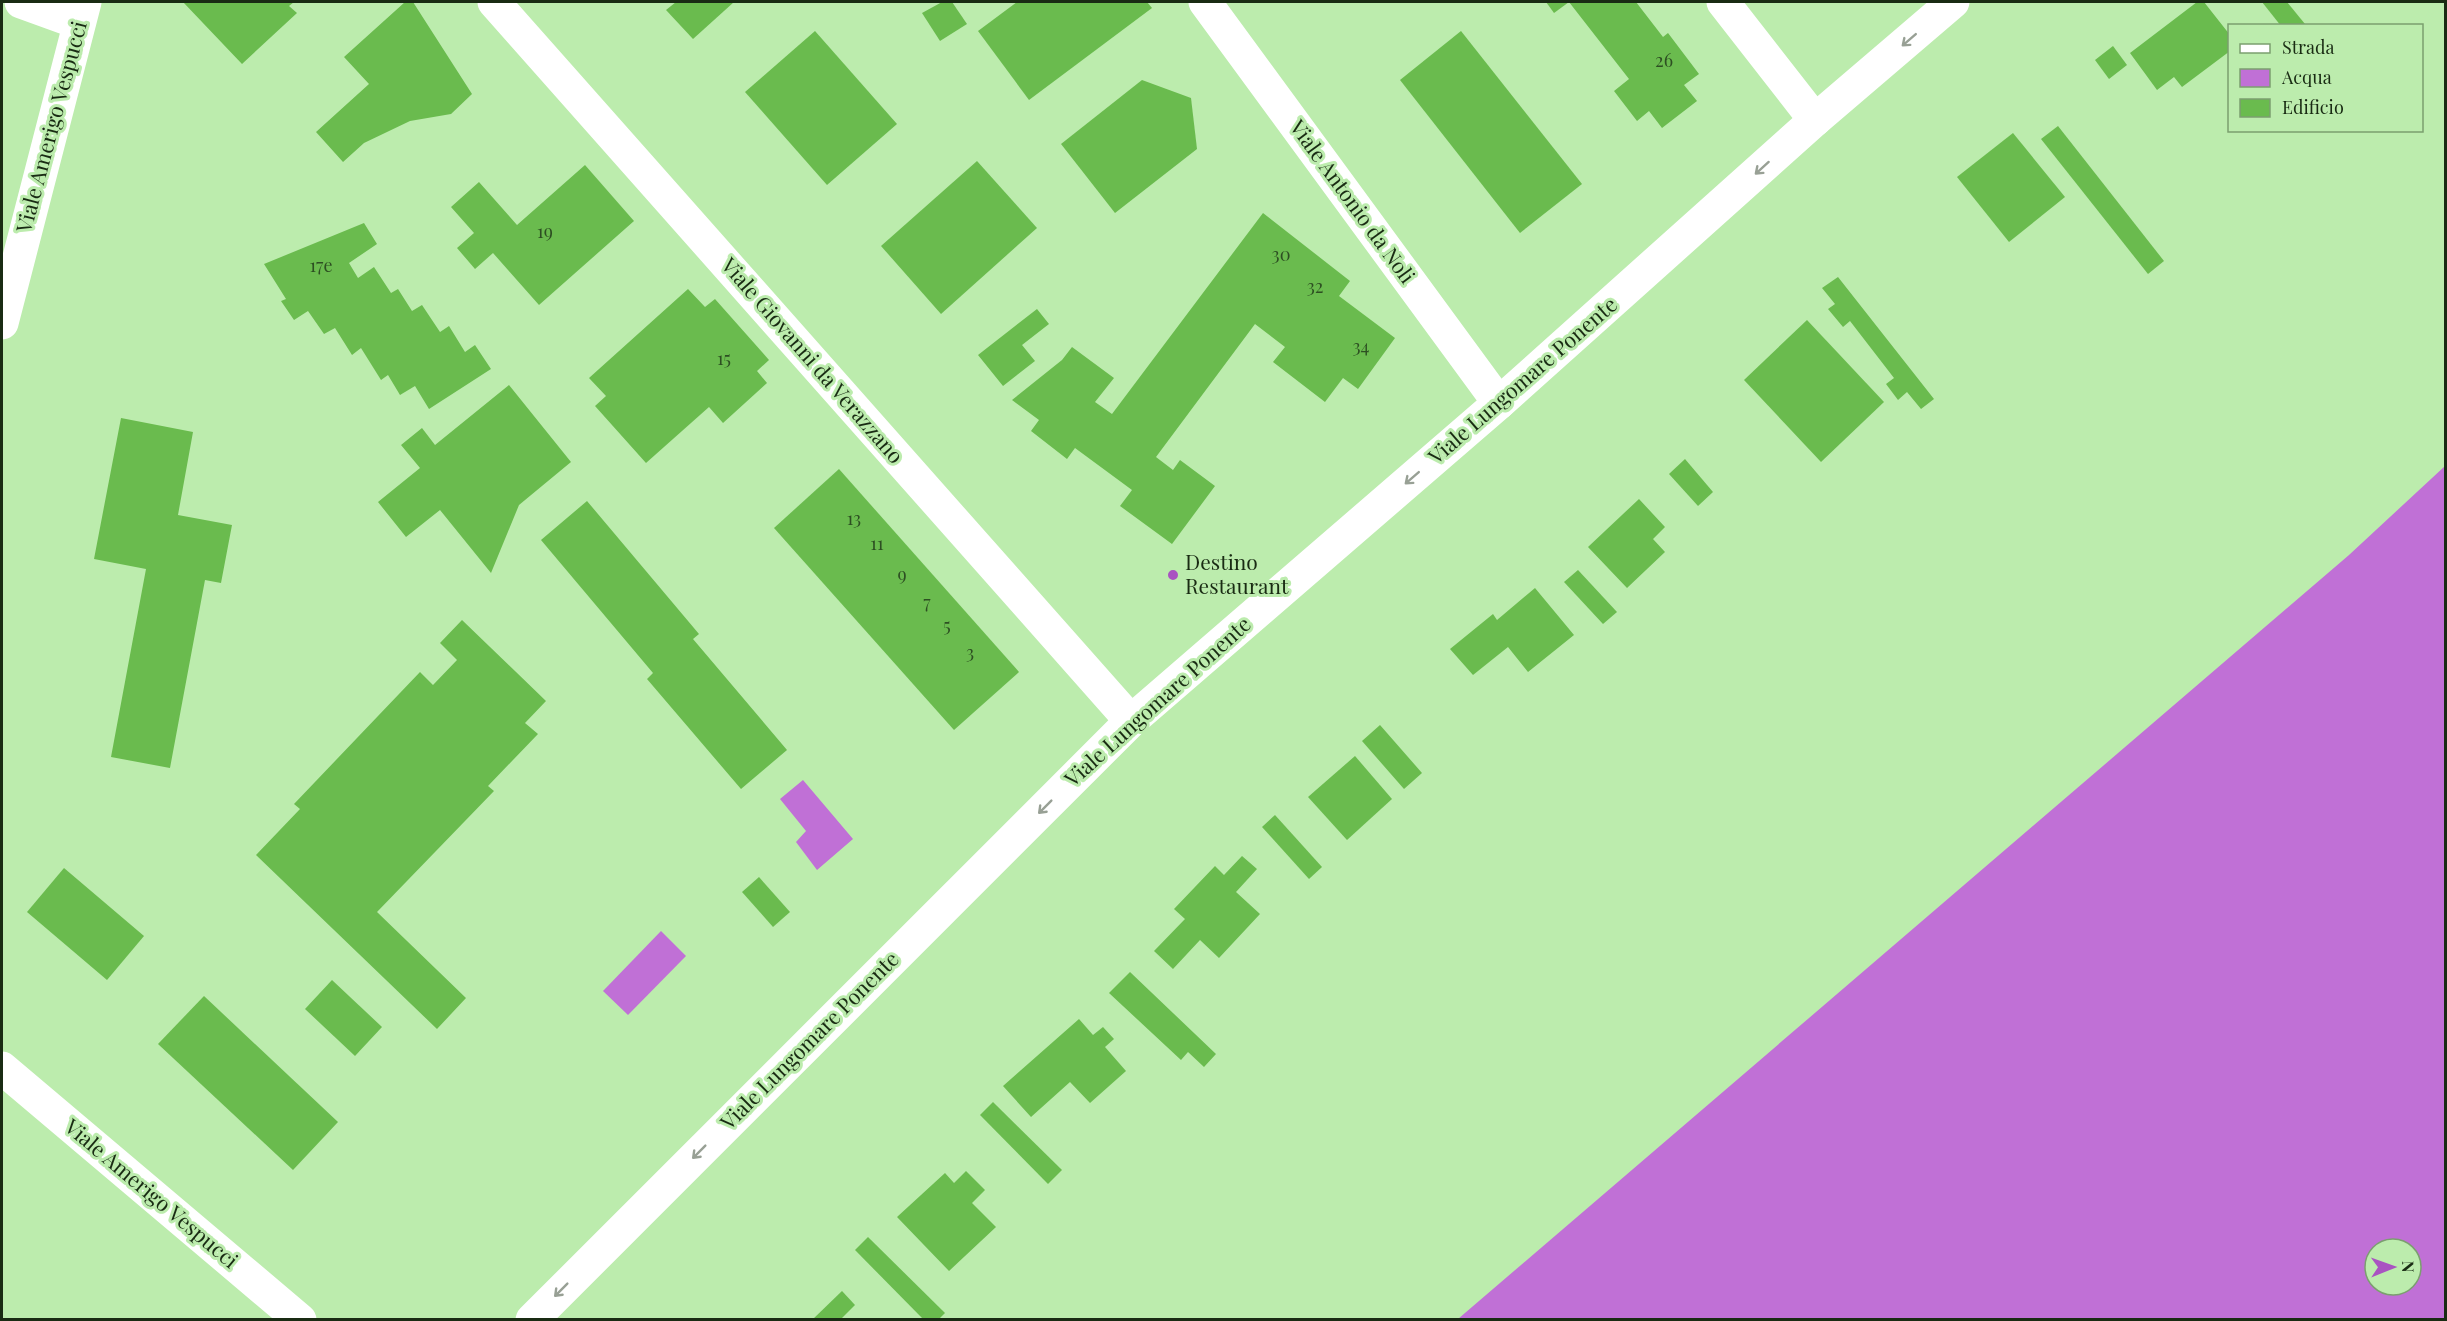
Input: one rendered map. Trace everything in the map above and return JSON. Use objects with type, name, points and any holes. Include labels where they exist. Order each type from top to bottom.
[{"type":"street","points":[[21,2],[82,12]]},
{"type":"street","name":"Viale Giovanni da Verazzano","points":[[494,2],[1131,721]]},
{"type":"street","name":"Viale Antonio da Noli","points":[[1205,2],[1499,403]]},
{"type":"street","points":[[1723,2],[1815,120]]},
{"type":"street","name":"Viale Lungomare Ponente","points":[[532,1320],[1131,721],[1499,403],[1815,120],[1953,2]]},
{"type":"street","name":"Viale Amerigo Vespucci","points":[[2,323],[82,12]]},
{"type":"street","name":"Viale Amerigo Vespucci","points":[[2,1068],[300,1320]]},
{"type":"water","points":[[2445,466],[2445,1319],[1458,1319],[2349,555]]},
{"type":"water","points":[[803,780],[853,839],[817,870],[796,842],[806,831],[780,799]]},
{"type":"water","points":[[661,931],[686,956],[628,1015],[603,991]]},
{"type":"building","points":[[183,2],[294,2],[289,6],[297,13],[242,64]]},
{"type":"building","points":[[405,2],[413,2],[472,94],[451,114],[410,121],[364,143],[343,162],[316,132],[369,84],[344,57]]},
{"type":"building","points":[[676,2],[734,2],[693,39],[666,10]]},
{"type":"building","points":[[942,2],[952,2],[967,24],[940,41],[922,13]]},
{"type":"building","points":[[1017,2],[1147,2],[1152,8],[1029,100],[978,31]]},
{"type":"building","points":[[1546,2],[1569,2],[1554,13]]},
{"type":"building","points":[[1569,2],[1636,2],[1663,37],[1668,33],[1699,74],[1684,85],[1697,101],[1662,128],[1649,111],[1637,121],[1614,91],[1629,79]]},
{"type":"building","points":[[2197,2],[2204,2],[2228,32],[2228,52],[2182,87],[2174,77],[2157,90],[2130,53]]},
{"type":"building","points":[[2262,2],[2287,2],[2305,24],[2279,24]]},
{"type":"building","points":[[815,31],[897,124],[827,185],[745,92]]},
{"type":"building","points":[[1461,31],[1582,184],[1520,233],[1400,80]]},
{"type":"building","points":[[2113,46],[2127,65],[2109,79],[2095,60]]},
{"type":"building","points":[[1142,80],[1191,98],[1197,149],[1115,213],[1061,144]]},
{"type":"building","points":[[2058,126],[2164,261],[2148,274],[2041,139]]},
{"type":"building","points":[[2013,133],[2065,197],[2009,242],[1957,177]]},
{"type":"building","points":[[977,161],[1037,228],[941,314],[881,246]]},
{"type":"building","points":[[585,165],[634,221],[539,305],[493,253],[475,269],[457,248],[474,233],[451,207],[479,182],[517,225]]},
{"type":"building","points":[[1263,213],[1350,281],[1339,296],[1395,338],[1358,389],[1343,378],[1325,402],[1273,362],[1285,347],[1255,324],[1156,457],[1173,470],[1180,460],[1215,486],[1172,544],[1120,506],[1132,490],[1075,448],[1067,459],[1031,431],[1039,420],[1012,400],[1062,360],[1072,347],[1114,378],[1095,402],[1112,414]]},
{"type":"building","points":[[364,223],[377,244],[349,263],[358,278],[374,267],[391,293],[398,289],[412,311],[422,305],[440,332],[449,326],[465,352],[475,345],[491,369],[429,409],[415,386],[400,395],[388,375],[381,380],[361,348],[352,355],[335,328],[324,334],[308,311],[294,320],[281,301],[286,299],[264,264]]},
{"type":"building","points":[[1838,277],[1934,399],[1921,409],[1907,392],[1898,400],[1886,384],[1894,378],[1850,321],[1843,327],[1828,309],[1835,304],[1822,288]]},
{"type":"building","points":[[688,289],[705,307],[715,299],[769,360],[757,371],[767,383],[723,423],[709,407],[646,463],[595,406],[606,396],[589,378]]},
{"type":"building","points":[[1037,309],[1049,324],[1022,345],[1035,361],[1003,386],[978,355]]},
{"type":"building","points":[[1807,320],[1884,402],[1821,462],[1744,380]]},
{"type":"building","points":[[509,385],[571,462],[519,505],[491,573],[440,510],[406,537],[378,502],[420,468],[401,445],[422,428],[435,445]]},
{"type":"building","points":[[121,418],[193,432],[178,515],[232,525],[221,583],[205,580],[170,768],[111,757],[146,569],[94,559]]},
{"type":"building","points":[[1685,459],[1713,492],[1698,506],[1669,474]]},
{"type":"building","points":[[839,469],[1019,672],[954,730],[774,528]]},
{"type":"building","points":[[1639,499],[1665,527],[1653,539],[1665,552],[1627,588],[1588,547]]},
{"type":"building","points":[[587,501],[699,634],[693,639],[787,750],[741,789],[647,679],[653,673],[541,540]]},
{"type":"building","points":[[1578,570],[1617,612],[1603,624],[1564,582]]},
{"type":"building","points":[[1535,588],[1574,635],[1528,672],[1508,647],[1473,675],[1450,649],[1493,614],[1497,620]]},
{"type":"building","points":[[462,620],[546,701],[525,723],[538,734],[488,786],[494,791],[377,912],[466,998],[437,1029],[256,855],[300,809],[294,804],[420,672],[433,685],[457,660],[440,643]]},
{"type":"building","points":[[1380,725],[1422,773],[1404,789],[1362,741]]},
{"type":"building","points":[[1355,756],[1392,799],[1347,840],[1308,797]]},
{"type":"building","points":[[1275,815],[1322,867],[1309,879],[1262,827]]},
{"type":"building","points":[[1242,856],[1257,869],[1236,892],[1260,914],[1219,958],[1200,940],[1173,969],[1154,951],[1185,919],[1174,909],[1215,866],[1224,875]]},
{"type":"building","points":[[64,868],[144,936],[107,980],[27,912]]},
{"type":"building","points":[[759,877],[790,912],[773,927],[742,892]]},
{"type":"building","points":[[1130,972],[1216,1054],[1204,1067],[1188,1052],[1181,1060],[1109,993]]},
{"type":"building","points":[[332,980],[382,1027],[355,1056],[305,1009]]},
{"type":"building","points":[[204,996],[338,1122],[293,1170],[158,1044]]},
{"type":"building","points":[[1079,1019],[1093,1035],[1103,1027],[1114,1039],[1105,1047],[1126,1071],[1090,1103],[1070,1082],[1031,1117],[1003,1086]]},
{"type":"building","points":[[993,1102],[1062,1170],[1048,1184],[980,1115]]},
{"type":"building","points":[[966,1171],[985,1190],[972,1203],[996,1227],[949,1271],[897,1217],[945,1173],[954,1183]]},
{"type":"building","points":[[868,1237],[945,1313],[938,1320],[924,1320],[855,1250]]},
{"type":"building","points":[[842,1291],[855,1305],[840,1320],[812,1320]]},
{"type":"place","name":"Destino Restaurant","points":[[1173,575]]}]
